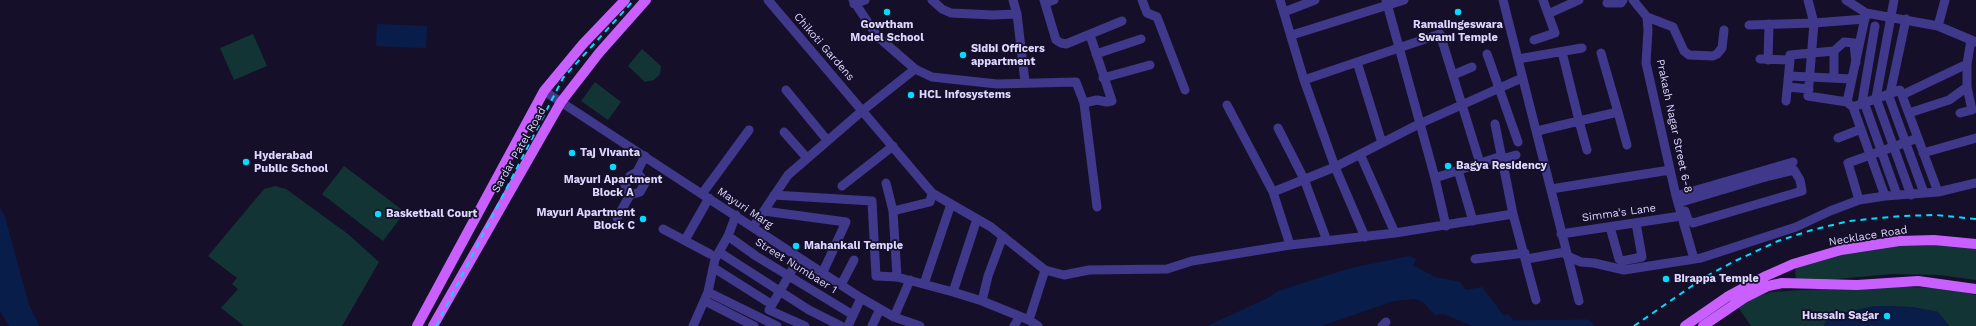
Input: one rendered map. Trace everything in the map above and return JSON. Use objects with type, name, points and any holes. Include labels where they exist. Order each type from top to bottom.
[{"type":"main road","name":"Sardar Patel Road","points":[[417,326],[544,91],[583,44],[625,0]]},
{"type":"main road","name":"Sardar Patel Road","points":[[433,326],[561,102],[594,59],[632,14],[646,0]]},
{"type":"main road","name":"Necklace Road","points":[[1685,326],[1727,297],[1778,270],[1841,250],[1899,241],[1934,240],[1976,244]]},
{"type":"main road","points":[[1778,270],[1782,283]]},
{"type":"main road","points":[[1703,326],[1744,298],[1768,286],[1782,283],[1857,285],[1918,281],[1976,289]]},
{"type":"street","name":"Chikoti Gardens","points":[[768,0],[932,193]]},
{"type":"street","points":[[864,0],[853,2],[876,36],[915,69],[932,77],[997,84],[1025,82],[1076,82],[1084,103],[1097,207]]},
{"type":"street","points":[[932,0],[942,9],[951,13],[993,15],[1017,14]]},
{"type":"street","points":[[1013,0],[1017,14],[1025,82]]},
{"type":"street","points":[[1054,0],[1044,2],[1056,40],[1060,43],[1066,44],[1122,21]]},
{"type":"street","points":[[1142,0],[1147,13],[1157,17],[1186,90]]},
{"type":"street","points":[[1280,0],[1292,35],[1304,80],[1335,167],[1365,237]]},
{"type":"street","points":[[1284,12],[1315,0]]},
{"type":"street","points":[[1292,35],[1386,3],[1404,0]]},
{"type":"street","points":[[1502,0],[1537,131],[1561,234],[1579,301]]},
{"type":"street","points":[[1534,40],[1555,33],[1543,0]]},
{"type":"street","points":[[1548,14],[1579,0]]},
{"type":"street","points":[[1607,3],[1621,3],[1623,0]]},
{"type":"street","points":[[1633,0],[1647,17],[1673,27],[1684,51],[1689,55],[1713,56],[1717,54],[1722,48],[1724,30]]},
{"type":"street","points":[[1808,0],[1814,23],[1808,96],[1850,104],[1863,103],[1900,90],[1938,192]]},
{"type":"street","points":[[1846,0],[1857,4],[1865,18],[1875,26],[1888,28]]},
{"type":"street","points":[[1894,0],[1876,98],[1911,195]]},
{"type":"street","points":[[1938,26],[1945,0]]},
{"type":"street","points":[[1386,3],[1435,178],[1446,226]]},
{"type":"street","points":[[1748,25],[1814,23],[1891,16],[1938,26],[1974,39],[1967,64],[1967,87],[1972,110],[1960,113]]},
{"type":"street","name":"Prakash Nagar Street 6-8","points":[[1647,17],[1646,63],[1659,112],[1670,170],[1679,200],[1681,216],[1694,259]]},
{"type":"street","points":[[1865,18],[1852,77],[1850,104],[1862,130],[1885,196]]},
{"type":"street","points":[[1906,19],[1889,94],[1924,193]]},
{"type":"street","points":[[1769,24],[1764,60],[1790,60]]},
{"type":"street","points":[[1875,26],[1863,103],[1897,195]]},
{"type":"street","points":[[1304,80],[1440,34],[1480,163]]},
{"type":"street","points":[[1084,103],[1097,100],[1107,102],[1112,101],[1103,78],[1090,35]]},
{"type":"street","points":[[1096,54],[1141,39]]},
{"type":"street","points":[[1786,101],[1790,55],[1834,51],[1844,42],[1854,44],[1856,63]]},
{"type":"street","points":[[1518,59],[1582,48]]},
{"type":"street","points":[[1858,50],[1883,55]]},
{"type":"street","points":[[1834,51],[1834,77]]},
{"type":"street","points":[[1562,52],[1587,150]]},
{"type":"street","points":[[1601,53],[1627,145]]},
{"type":"street","points":[[1487,54],[1518,142]]},
{"type":"street","points":[[1357,62],[1382,143]]},
{"type":"street","points":[[1103,78],[1150,64]]},
{"type":"street","points":[[1902,95],[1967,64]]},
{"type":"street","points":[[1452,75],[1472,67]]},
{"type":"street","points":[[753,227],[788,175],[827,140],[915,69]]},
{"type":"street","points":[[1789,76],[1852,77],[1879,80]]},
{"type":"street","points":[[1273,192],[1335,167],[1419,124],[1522,78]]},
{"type":"street","points":[[1788,87],[1809,89]]},
{"type":"street","points":[[1838,138],[1949,100],[1967,87]]},
{"type":"street","points":[[786,90],[827,140]]},
{"type":"street","name":"Mayuri Marg","points":[[544,91],[736,215],[822,274],[841,284],[861,298],[903,323],[920,326]]},
{"type":"street","points":[[1227,105],[1273,192],[1290,245]]},
{"type":"street","points":[[1537,131],[1618,112]]},
{"type":"street","points":[[1495,124],[1513,214],[1526,256],[1536,300]]},
{"type":"street","points":[[1278,128],[1304,180],[1327,241]]},
{"type":"street","points":[[685,240],[705,196],[749,130]]},
{"type":"street","points":[[784,132],[807,158]]},
{"type":"street","points":[[1859,200],[1848,163],[1918,138]]},
{"type":"street","points":[[1923,153],[1976,138]]},
{"type":"street","points":[[842,186],[893,146]]},
{"type":"street","points":[[1360,154],[1395,233]]},
{"type":"street","points":[[1435,178],[1480,163],[1516,155]]},
{"type":"street","points":[[630,195],[625,185],[630,176],[637,172],[645,156]]},
{"type":"street","points":[[1768,173],[1794,170],[1800,180],[1802,191],[1693,223],[1688,220],[1679,200],[1768,173],[1793,162]]},
{"type":"street","points":[[1880,181],[1927,164]]},
{"type":"street","points":[[1458,170],[1473,221]]},
{"type":"street","points":[[1551,189],[1670,170]]},
{"type":"street","points":[[617,218],[630,195],[640,192],[645,183],[637,172]]},
{"type":"street","points":[[886,183],[893,211],[897,277]]},
{"type":"street","points":[[1475,259],[1566,254],[1581,262],[1624,270],[1694,259],[1796,227],[1830,211],[1859,200],[1885,196],[1938,192],[1976,183]]},
{"type":"street","points":[[893,211],[930,202],[932,193],[1003,236],[1045,270],[1064,274],[1089,270],[1167,269],[1192,261],[1290,245],[1446,226],[1513,214]]},
{"type":"street","points":[[774,195],[872,201],[876,276],[897,277],[953,292],[982,301],[1029,320],[1038,326]]},
{"type":"street","points":[[924,284],[951,204]]},
{"type":"street","points":[[764,211],[846,222],[822,274]]},
{"type":"street","points":[[693,326],[708,292],[714,268],[714,253],[728,236],[736,215]]},
{"type":"street","name":"Simma's Lane","points":[[1561,234],[1681,216]]},
{"type":"street","points":[[953,292],[977,219]]},
{"type":"street","points":[[1610,227],[1619,259],[1622,261],[1642,257],[1636,223]]},
{"type":"street","points":[[663,229],[714,253],[780,290],[809,310],[840,326]]},
{"type":"street","name":"Street Numbaer 1","points":[[728,236],[756,256],[853,315]]},
{"type":"street","points":[[982,301],[988,276],[1003,236]]},
{"type":"street","points":[[799,258],[771,304],[769,310],[804,326]]},
{"type":"street","points":[[841,284],[854,260]]},
{"type":"street","points":[[714,268],[771,304]]},
{"type":"street","points":[[1029,320],[1045,270]]},
{"type":"street","points":[[894,317],[910,280]]},
{"type":"street","points":[[708,292],[777,326]]},
{"type":"street","points":[[848,326],[861,298]]},
{"type":"street","points":[[705,301],[754,326]]},
{"type":"street","points":[[872,326],[880,309]]},
{"type":"green space","points":[[253,34],[267,66],[234,80],[220,48]]},
{"type":"green space","points":[[642,49],[661,66],[660,74],[654,80],[645,82],[628,66]]},
{"type":"green space","points":[[595,82],[621,102],[608,120],[581,101]]},
{"type":"green space","points":[[344,166],[405,212],[383,241],[322,194]]},
{"type":"green space","points":[[275,186],[286,189],[348,234],[379,262],[342,326],[244,326],[221,308],[238,289],[232,284],[237,278],[208,256],[264,189]]},
{"type":"green space","points":[[1899,244],[1976,246],[1976,280],[1939,275],[1892,274],[1815,281],[1796,280],[1795,269],[1797,268],[1853,250]]},
{"type":"green space","points":[[1868,286],[1943,288],[1976,295],[1976,326],[1949,326],[1938,312],[1911,307],[1875,306],[1835,315],[1825,323],[1824,326],[1751,326],[1738,307],[1755,297],[1772,292]]},
{"type":"water","points":[[377,24],[427,26],[426,48],[376,46]]},
{"type":"water","points":[[0,207],[5,217],[29,305],[39,326],[9,326],[0,311]]},
{"type":"water","points":[[1410,256],[1416,259],[1413,265],[1435,277],[1460,282],[1466,290],[1482,287],[1504,316],[1508,314],[1519,326],[1472,326],[1444,314],[1435,315],[1423,302],[1416,299],[1394,301],[1321,326],[1207,326],[1270,297],[1278,291],[1351,268]]},
{"type":"water","name":"Hussain Sagar","points":[[1875,306],[1911,307],[1938,312],[1949,326],[1824,326],[1829,318],[1835,315]]},
{"type":"waterway","points":[[1508,324],[1587,323],[1591,326]]},
{"type":"railway","points":[[436,326],[563,78],[634,0]]},
{"type":"railway","points":[[1634,326],[1705,277],[1778,241],[1812,230],[1849,221],[1901,216],[1936,215],[1976,219]]},
{"type":"place","name":"Gowtham Model School","points":[[887,12]]},
{"type":"place","name":"Ramalingeswara Swami Temple","points":[[1458,12]]},
{"type":"place","name":"Sidbi Officers appartment","points":[[963,55]]},
{"type":"place","name":"HCL Infosystems","points":[[911,95]]},
{"type":"place","name":"Taj Vivanta","points":[[572,153]]},
{"type":"place","name":"Hyderabad Public School","points":[[246,162]]},
{"type":"place","name":"Bagya Residency","points":[[1448,166]]},
{"type":"place","name":"Mayuri Apartment Block A","points":[[613,167]]},
{"type":"place","name":"Basketball Court","points":[[378,214]]},
{"type":"place","name":"Mayuri Apartment Block C","points":[[643,219]]},
{"type":"place","name":"Mahankali Temple","points":[[796,246]]},
{"type":"place","name":"Birappa Temple","points":[[1666,279]]},
{"type":"place","name":"Hussain Sagar","points":[[1887,316]]}]
